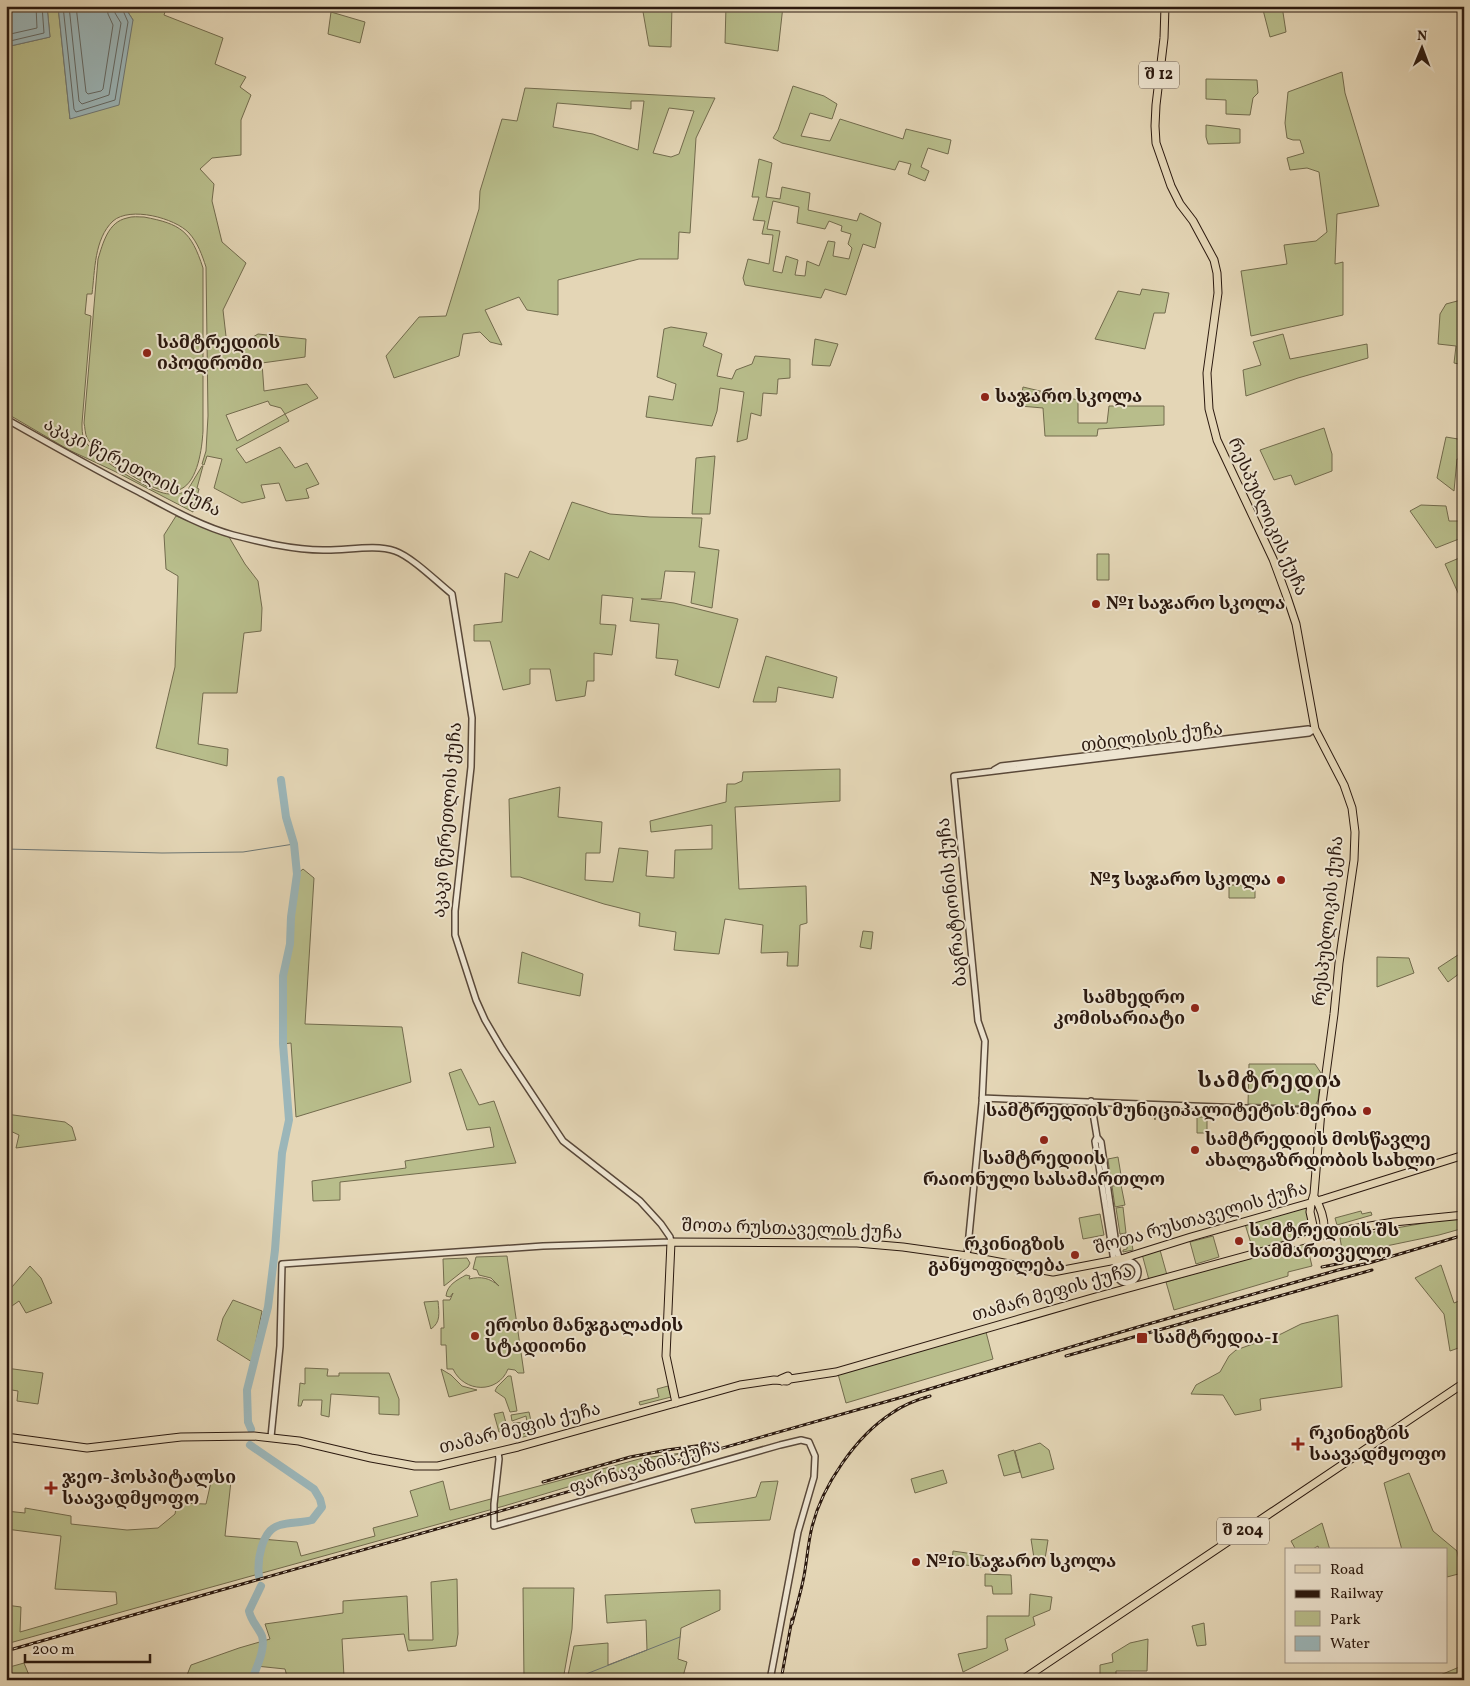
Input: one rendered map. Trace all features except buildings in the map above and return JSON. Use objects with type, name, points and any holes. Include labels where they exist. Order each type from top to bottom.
[{"type":"main road","name":"რესპუბლიკის ქუჩა","points":[[1165,6],[1164,38],[1156,112],[1156,144],[1171,186],[1214,260],[1218,293],[1208,373],[1209,409],[1217,440],[1273,560],[1287,597],[1296,624],[1314,730],[1350,798],[1354,821],[1355,846],[1321,1111],[1314,1193]]},
{"type":"main road","name":"შოთა რუსთაველის ქუჩა","points":[[671,1242],[866,1244],[967,1256],[1054,1272],[1120,1262],[1208,1232],[1314,1202],[1464,1155]]},
{"type":"main road","points":[[1314,1193],[1312,1198],[1314,1202]]},
{"type":"main road","points":[[1314,1193],[1318,1198],[1310,1212],[1314,1230],[1317,1234],[1321,1235]]},
{"type":"main road","name":"თამარ მეფის ქუჩა","points":[[6,1437],[87,1448],[181,1437],[271,1437],[299,1441],[415,1466],[438,1466],[498,1452],[740,1385],[779,1379],[786,1382],[790,1379],[836,1372],[1129,1286],[1321,1235],[1394,1222],[1464,1215]]},
{"type":"main road","points":[[671,1242],[666,1356],[676,1403]]},
{"type":"main road","name":"შ 204","points":[[1022,1680],[1464,1383]]},
{"type":"street","name":"აკაკი წერეთლის ქუჩა","points":[[6,418],[66,454],[169,508],[206,525],[232,534],[282,545],[321,550],[394,550],[410,560],[452,594],[472,718],[472,767],[455,911],[455,935],[476,1000],[498,1042],[563,1141],[640,1201],[661,1224],[670,1237],[671,1242]]},
{"type":"street","name":"თბილისის ქუჩა","points":[[954,776],[1309,733],[1314,730]]},
{"type":"street","name":"ბაგრატიონის ქუჩა","points":[[954,776],[979,1025],[985,1041],[982,1098],[967,1256]]},
{"type":"street","points":[[982,1098],[1321,1111]]},
{"type":"street","points":[[1091,1102],[1097,1137],[1101,1142],[1120,1262],[1116,1273],[1117,1278],[1129,1286]]},
{"type":"street","name":"შოთა რუსთაველის ქუჩა","points":[[271,1437],[280,1346],[282,1264],[388,1255],[543,1246],[671,1242]]},
{"type":"street","points":[[1120,1262],[1133,1263],[1137,1267],[1136,1278],[1129,1286]]},
{"type":"street","points":[[1129,1286],[1136,1278]]},
{"type":"street","name":"ფარნავაზის ქუჩა","points":[[498,1452],[494,1526],[780,1444],[806,1440],[811,1446],[814,1456],[814,1477],[798,1532],[770,1680]]},
{"type":"green space","points":[[47,6],[58,6],[70,119],[133,20],[124,6],[167,6],[164,15],[223,38],[215,64],[246,77],[240,87],[251,95],[241,120],[241,155],[212,158],[200,169],[214,184],[212,201],[222,242],[246,263],[223,310],[227,345],[230,351],[258,334],[306,339],[305,357],[262,363],[264,391],[307,384],[318,398],[285,414],[289,421],[236,449],[246,463],[280,447],[295,468],[307,463],[319,484],[306,489],[309,498],[286,501],[279,483],[261,485],[265,498],[242,503],[214,488],[222,459],[207,456],[204,465],[202,464],[206,451],[208,416],[206,267],[197,245],[189,233],[174,223],[163,219],[141,214],[130,214],[113,221],[102,237],[96,256],[92,294],[87,294],[85,314],[91,316],[82,431],[84,439],[89,446],[107,462],[142,484],[163,493],[177,494],[187,491],[203,466],[193,512],[69,450],[6,413],[6,47],[50,37]],"holes":[[[268,401],[270,405],[281,408],[285,414],[237,441],[226,415]]]},
{"type":"green space","points":[[642,6],[672,6],[671,47],[649,46]]},
{"type":"green space","points":[[726,6],[783,6],[778,51],[725,43]]},
{"type":"green space","points":[[1262,6],[1282,6],[1286,32],[1270,37]]},
{"type":"green space","points":[[331,12],[365,22],[360,43],[328,34]]},
{"type":"green space","points":[[1342,72],[1345,93],[1379,206],[1337,214],[1335,264],[1343,262],[1343,315],[1251,336],[1241,271],[1287,264],[1284,245],[1316,241],[1327,232],[1319,172],[1307,168],[1290,170],[1287,158],[1304,153],[1300,140],[1287,138],[1285,123],[1288,92]]},
{"type":"green space","points":[[1206,79],[1257,80],[1258,93],[1253,98],[1250,115],[1226,114],[1226,100],[1206,99]]},
{"type":"green space","points":[[793,86],[824,96],[837,104],[832,119],[810,113],[801,136],[830,141],[840,119],[903,139],[906,129],[951,140],[948,154],[928,148],[921,167],[929,171],[925,181],[908,174],[911,164],[899,161],[895,170],[782,143],[773,138],[778,130]]},
{"type":"green space","points":[[525,88],[715,98],[696,138],[690,233],[679,232],[678,259],[639,259],[558,280],[558,315],[527,310],[519,297],[485,310],[502,345],[490,342],[480,332],[463,334],[459,356],[394,378],[386,356],[419,317],[446,316],[479,209],[480,191],[502,119],[517,121]],"holes":[[[631,101],[644,101],[638,150],[593,134],[553,127],[557,103],[631,109]],[[669,108],[694,111],[679,154],[671,157],[653,153]]]},
{"type":"green space","points":[[1206,125],[1240,129],[1240,143],[1208,144]]},
{"type":"green space","points":[[759,159],[772,163],[766,197],[780,199],[782,187],[810,193],[808,210],[857,221],[860,213],[881,223],[875,248],[863,244],[846,295],[825,289],[821,298],[745,285],[743,278],[748,259],[769,264],[773,235],[762,234],[765,221],[753,220],[759,197],[752,197]],"holes":[[[773,201],[799,207],[797,223],[825,229],[829,221],[842,226],[841,231],[851,234],[848,244],[852,248],[849,259],[833,256],[835,242],[828,241],[819,266],[807,261],[805,276],[795,275],[798,260],[786,256],[782,273],[773,271],[780,231],[767,229]]]},
{"type":"green space","name":"სამტრედიის იპოდრომი","points":[[129,217],[144,217],[176,226],[183,231],[194,245],[203,268],[202,446],[195,472],[191,479],[187,485],[174,491],[154,488],[110,460],[87,438],[84,423],[98,259],[107,234],[115,224]]},
{"type":"green space","points":[[1142,289],[1169,293],[1165,313],[1154,313],[1145,349],[1095,339],[1118,291],[1140,295]]},
{"type":"green space","points":[[1464,301],[1464,365],[1454,363],[1456,346],[1438,344],[1440,314],[1446,304]]},
{"type":"green space","points":[[671,327],[707,333],[703,346],[722,354],[717,376],[732,379],[736,370],[752,364],[755,356],[790,359],[790,378],[778,379],[777,394],[763,393],[761,416],[751,413],[747,439],[737,442],[744,392],[720,388],[717,411],[712,426],[646,417],[649,396],[673,400],[676,384],[657,377],[664,329]]},
{"type":"green space","points":[[1283,334],[1290,359],[1367,344],[1368,358],[1298,378],[1246,396],[1243,370],[1261,365],[1253,342]]},
{"type":"green space","points":[[815,339],[838,344],[830,366],[812,365]]},
{"type":"green space","points":[[1023,387],[1078,400],[1078,423],[1107,423],[1109,406],[1164,406],[1164,425],[1098,429],[1097,436],[1045,436],[1043,408],[1020,406]]},
{"type":"green space","points":[[1324,428],[1332,454],[1332,471],[1295,485],[1291,475],[1274,480],[1260,450]]},
{"type":"green space","points":[[1446,437],[1464,440],[1464,459],[1457,459],[1454,491],[1437,478]]},
{"type":"green space","points":[[715,456],[710,514],[692,514],[696,458]]},
{"type":"green space","points":[[572,502],[610,514],[702,518],[699,547],[719,550],[712,608],[691,603],[695,572],[665,571],[661,599],[641,599],[674,603],[738,619],[719,688],[675,675],[678,660],[656,658],[659,624],[630,621],[633,598],[602,595],[600,624],[616,625],[612,655],[594,653],[594,681],[587,681],[585,696],[556,701],[550,669],[530,669],[530,684],[503,690],[490,641],[474,641],[474,625],[502,622],[505,573],[518,578],[530,551],[549,560]]},
{"type":"green space","points":[[1421,505],[1446,506],[1449,521],[1464,521],[1464,537],[1436,548],[1410,511]]},
{"type":"green space","points":[[176,516],[229,537],[258,581],[262,608],[261,631],[244,633],[237,693],[203,693],[198,744],[228,749],[227,766],[156,748],[175,667],[178,576],[166,569],[164,535]]},
{"type":"green space","points":[[1097,554],[1109,554],[1109,580],[1097,580]]},
{"type":"green space","points":[[1464,556],[1464,606],[1445,564]]},
{"type":"green space","points":[[766,656],[837,677],[833,698],[778,687],[776,702],[753,702]]},
{"type":"green space","points":[[840,769],[840,801],[735,807],[739,889],[806,886],[807,923],[800,925],[798,966],[787,966],[788,952],[761,953],[763,925],[725,919],[719,954],[674,950],[676,932],[639,926],[640,913],[604,904],[520,877],[511,877],[509,799],[560,787],[558,817],[602,822],[600,853],[586,853],[585,880],[613,882],[619,848],[648,851],[646,876],[674,878],[675,850],[712,849],[712,825],[651,832],[650,821],[726,802],[727,784],[735,784],[742,781],[743,772]]},
{"type":"green space","points":[[303,869],[314,878],[305,1024],[402,1027],[411,1082],[296,1117],[291,1043],[283,1044],[283,976],[290,944],[291,917],[297,874]]},
{"type":"green space","points":[[1229,885],[1255,885],[1255,898],[1229,898]]},
{"type":"green space","points":[[863,931],[873,932],[871,949],[860,947]]},
{"type":"green space","points":[[1464,951],[1464,970],[1448,982],[1438,968]]},
{"type":"green space","points":[[522,952],[583,974],[580,996],[518,983]]},
{"type":"green space","points":[[1377,957],[1409,958],[1414,973],[1377,987]]},
{"type":"green space","points":[[1249,1064],[1315,1064],[1321,1073],[1318,1100],[1315,1106],[1248,1104]]},
{"type":"green space","points":[[461,1069],[479,1105],[494,1101],[516,1163],[340,1182],[340,1200],[313,1201],[312,1181],[406,1168],[405,1161],[494,1147],[490,1127],[467,1130],[449,1073]]},
{"type":"green space","points":[[1151,1107],[1189,1108],[1189,1116],[1156,1116],[1155,1120]]},
{"type":"green space","points":[[6,1114],[65,1122],[72,1127],[76,1140],[16,1148],[19,1135],[6,1129]]},
{"type":"green space","points":[[1197,1117],[1207,1117],[1207,1133],[1197,1133]]},
{"type":"green space","points":[[1118,1157],[1122,1181],[1111,1183],[1108,1159]]},
{"type":"green space","points":[[1121,1185],[1125,1205],[1115,1207],[1112,1186]]},
{"type":"green space","points":[[1123,1207],[1126,1233],[1120,1234],[1116,1208]]},
{"type":"green space","points":[[1307,1207],[1309,1234],[1253,1250],[1245,1224]]},
{"type":"green space","points":[[1361,1211],[1362,1214],[1371,1212],[1372,1215],[1337,1225],[1335,1218]]},
{"type":"green space","points":[[1100,1214],[1104,1235],[1083,1239],[1079,1218]]},
{"type":"green space","points":[[1464,1216],[1464,1228],[1343,1255],[1340,1238]]},
{"type":"green space","points":[[1130,1233],[1133,1250],[1123,1252],[1123,1250],[1127,1249],[1127,1246],[1123,1247],[1120,1235]]},
{"type":"green space","points":[[1213,1236],[1219,1257],[1196,1264],[1190,1242]]},
{"type":"green space","points":[[1306,1241],[1312,1266],[1288,1272],[1288,1276],[1174,1310],[1166,1282]]},
{"type":"green space","points":[[1160,1250],[1167,1275],[1149,1280],[1142,1254]]},
{"type":"green space","name":"ეროსი მანჯგალაძის სტადიონი","points":[[507,1256],[524,1373],[508,1369],[497,1383],[481,1387],[473,1386],[465,1383],[453,1369],[447,1369],[446,1345],[441,1345],[441,1328],[444,1328],[443,1300],[450,1300],[453,1293],[450,1297],[446,1296],[448,1289],[453,1283],[466,1275],[470,1276],[469,1279],[489,1279],[499,1286],[491,1278],[479,1275],[477,1270],[473,1269],[476,1257]]},
{"type":"green space","points":[[467,1258],[470,1263],[468,1267],[444,1286],[443,1259]]},
{"type":"green space","points":[[1441,1265],[1454,1303],[1464,1299],[1464,1346],[1450,1351],[1444,1314],[1415,1278]]},
{"type":"green space","points":[[30,1266],[41,1278],[52,1303],[26,1313],[19,1301],[9,1308],[6,1304],[6,1294]]},
{"type":"green space","points":[[233,1300],[262,1311],[252,1362],[217,1340],[223,1318]]},
{"type":"green space","points":[[438,1301],[438,1320],[431,1329],[424,1302]]},
{"type":"green space","points":[[1338,1315],[1342,1387],[1260,1399],[1261,1410],[1235,1415],[1223,1395],[1191,1394],[1196,1385],[1220,1372],[1229,1356],[1236,1350],[1281,1334],[1301,1324]]},
{"type":"green space","points":[[986,1332],[993,1359],[846,1403],[838,1374]]},
{"type":"green space","points":[[6,1368],[43,1373],[38,1404],[17,1401],[18,1391],[6,1389]]},
{"type":"green space","points":[[305,1368],[328,1369],[327,1376],[339,1376],[339,1373],[389,1373],[399,1399],[399,1415],[379,1414],[379,1397],[331,1394],[329,1417],[321,1415],[322,1400],[303,1400],[301,1406],[298,1406],[300,1383],[305,1384]]},
{"type":"green space","points":[[441,1369],[451,1375],[462,1386],[477,1390],[449,1397]]},
{"type":"green space","points":[[508,1376],[511,1376],[517,1411],[510,1412],[505,1398],[495,1391]]},
{"type":"green space","points":[[668,1386],[671,1397],[640,1405],[639,1402],[659,1397],[657,1389]]},
{"type":"green space","points":[[503,1412],[508,1430],[499,1432],[494,1414]]},
{"type":"green space","points":[[529,1412],[534,1434],[516,1439],[515,1435],[529,1432],[527,1427],[515,1433],[514,1430],[523,1427],[514,1429],[513,1423],[527,1422],[526,1416],[512,1421],[511,1415]]},
{"type":"green space","points":[[1040,1443],[1049,1450],[1054,1469],[1022,1478],[1015,1451]]},
{"type":"green space","points":[[1014,1450],[1020,1472],[1004,1476],[998,1455]]},
{"type":"green space","points":[[682,1453],[504,1506],[6,1644],[6,1605],[21,1607],[20,1632],[117,1604],[116,1592],[55,1589],[61,1536],[6,1529],[6,1511],[25,1513],[25,1508],[71,1516],[71,1524],[127,1530],[158,1528],[175,1514],[177,1503],[206,1504],[211,1482],[231,1481],[225,1536],[297,1542],[301,1556],[375,1536],[373,1528],[418,1516],[410,1491],[443,1481],[450,1510],[643,1458]]},
{"type":"green space","points":[[943,1470],[947,1483],[915,1493],[911,1479]]},
{"type":"green space","points":[[1409,1473],[1433,1531],[1457,1551],[1462,1573],[1448,1577],[1448,1548],[1401,1548],[1384,1483]]},
{"type":"green space","points":[[778,1481],[770,1520],[695,1523],[691,1509],[756,1497],[761,1482]]},
{"type":"green space","points":[[1322,1523],[1329,1548],[1318,1548],[1318,1546],[1314,1548],[1295,1548],[1291,1541]]},
{"type":"green space","points":[[1031,1539],[1048,1540],[1045,1559],[1034,1558]]},
{"type":"green space","points":[[953,1551],[987,1556],[986,1568],[952,1563]]},
{"type":"green space","points":[[985,1574],[1011,1575],[1012,1594],[993,1594],[992,1586],[985,1586]]},
{"type":"green space","points":[[457,1579],[458,1634],[456,1646],[408,1651],[404,1634],[342,1639],[344,1677],[288,1680],[285,1669],[256,1666],[252,1680],[225,1680],[225,1678],[222,1680],[185,1680],[191,1665],[270,1639],[265,1624],[343,1613],[343,1601],[407,1596],[409,1640],[433,1640],[431,1582]]},
{"type":"green space","points":[[523,1588],[574,1588],[572,1629],[563,1680],[524,1680]]},
{"type":"green space","points":[[720,1590],[720,1610],[681,1628],[678,1659],[687,1662],[682,1680],[567,1680],[574,1646],[608,1643],[608,1665],[647,1650],[646,1620],[607,1623],[605,1595]]},
{"type":"green space","points":[[1030,1594],[1052,1597],[1050,1610],[1033,1617],[1035,1625],[1005,1639],[1008,1650],[963,1672],[958,1654],[987,1648],[987,1616],[1029,1616]]},
{"type":"green space","points":[[1204,1623],[1206,1645],[1197,1646],[1192,1626]]},
{"type":"green space","points":[[1148,1639],[1147,1671],[1116,1671],[1116,1680],[1090,1680],[1090,1678],[1100,1678],[1100,1665],[1113,1662],[1112,1654],[1130,1643]]},
{"type":"green space","points":[[24,1663],[31,1680],[6,1680],[6,1668]]},
{"type":"green space","points":[[1464,1665],[1464,1680],[1441,1680],[1438,1676]]},
{"type":"water","points":[[6,6],[47,6],[50,37],[6,47]]},
{"type":"water","points":[[58,6],[124,6],[133,20],[119,105],[70,119]]},
{"type":"waterway","points":[[251,1429],[248,1422],[247,1390],[268,1307],[275,1250],[282,1153],[289,1120],[283,1044],[283,976],[290,944],[291,917],[297,874],[294,844],[286,817],[281,780]]},
{"type":"waterway","points":[[6,849],[162,853],[243,852],[294,844]]},
{"type":"waterway","points":[[250,1445],[314,1489],[322,1507],[312,1520],[280,1525],[268,1533],[264,1539],[260,1555],[259,1577]]},
{"type":"waterway","points":[[252,1680],[260,1658],[263,1641],[249,1611],[261,1586]]},
{"type":"waterway","points":[[571,1680],[680,1637]]},
{"type":"railway","points":[[6,1651],[899,1398],[1138,1327],[1464,1235]]},
{"type":"railway","points":[[1322,1267],[1342,1263]]},
{"type":"railway","points":[[1066,1356],[1372,1270]]},
{"type":"railway","points":[[792,1624],[803,1582],[812,1527],[817,1511],[832,1479],[854,1448],[879,1423],[901,1408],[930,1396]]},
{"type":"railway","points":[[543,1482],[630,1457],[717,1443]]},
{"type":"railway","points":[[781,1680],[792,1619]]},
{"type":"place","name":"სამტრედიის იპოდრომი","points":[[147,353]]},
{"type":"place","name":"საჯარო სკოლა","points":[[985,397]]},
{"type":"place","name":"№1 საჯარო სკოლა","points":[[1096,604]]},
{"type":"place","name":"№3 საჯარო სკოლა","points":[[1281,880]]},
{"type":"place","name":"სამხედრო კომისარიატი","points":[[1195,1008]]},
{"type":"place","name":"სამტრედიის მუნიციპალიტეტის მერია","points":[[1367,1111]]},
{"type":"place","name":"სამტრედიის რაიონული სასამართლო","points":[[1044,1140]]},
{"type":"place","name":"სამტრედიის მოსწავლე ახალგაზრდობის სახლი","points":[[1195,1150]]},
{"type":"place","name":"სამტრედიის შს სამმართველო","points":[[1239,1241]]},
{"type":"place","name":"რკინიგზის განყოფილება","points":[[1075,1255]]},
{"type":"place","name":"ეროსი მანჯგალაძის სტადიონი","points":[[475,1336]]},
{"type":"place","name":"სამტრედია-1","points":[[1142,1338]]},
{"type":"place","name":"რკინიგზის საავადმყოფო","points":[[1298,1444]]},
{"type":"place","name":"ჯეო-ჰოსპიტალსი საავადმყოფო","points":[[51,1488]]},
{"type":"place","name":"№10 საჯარო სკოლა","points":[[916,1562]]},
{"type":"district","name":"სამტრედია","points":[[1270,1081]]}]
